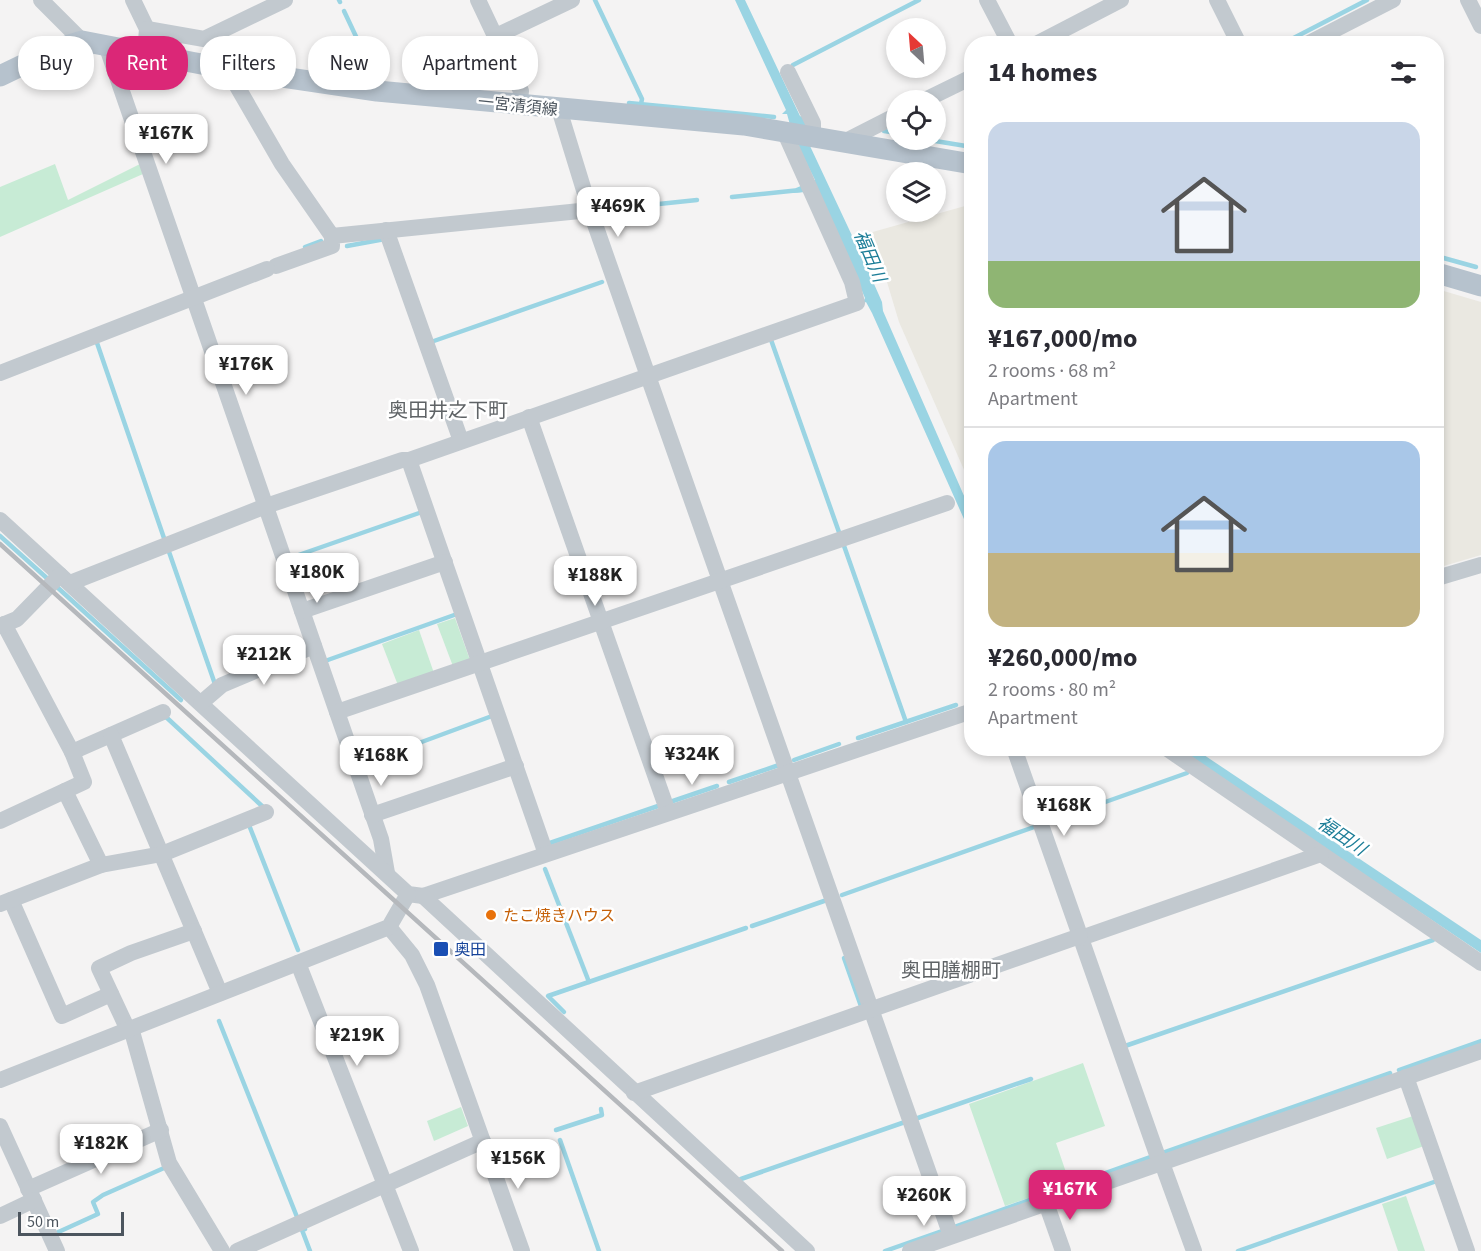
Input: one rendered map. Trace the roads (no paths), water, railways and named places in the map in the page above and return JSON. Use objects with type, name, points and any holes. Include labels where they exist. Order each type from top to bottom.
[{"type":"main road","name":"一宮清須線","points":[[94,43],[106,45]]},
{"type":"main road","name":"一宮清須線","points":[[0,76],[18,67]]},
{"type":"main road","name":"一宮清須線","points":[[296,79],[377,91],[800,134],[964,163]]},
{"type":"main road","points":[[1444,275],[1481,286]]},
{"type":"street","points":[[41,0],[77,36]]},
{"type":"street","points":[[133,0],[147,29],[146,36]]},
{"type":"street","points":[[147,29],[204,39],[285,0]]},
{"type":"street","points":[[478,0],[496,36],[572,0]]},
{"type":"street","points":[[987,0],[1006,36]]},
{"type":"street","points":[[1051,36],[1121,0]]},
{"type":"street","points":[[1217,0],[1235,36]]},
{"type":"street","points":[[1323,36],[1393,0]]},
{"type":"street","points":[[1468,0],[1481,26]]},
{"type":"street","points":[[0,821],[84,782],[72,752],[2,625],[17,619],[65,579],[266,506],[402,460],[409,460],[857,303],[852,282],[811,187],[800,134],[813,123],[788,72]]},
{"type":"street","points":[[945,90],[964,81]]},
{"type":"street","points":[[122,90],[381,839],[387,873]]},
{"type":"street","points":[[0,373],[193,297],[332,246],[332,236],[282,165],[239,90]]},
{"type":"street","points":[[519,105],[521,90]]},
{"type":"street","points":[[559,109],[590,210],[719,581],[951,1236]]},
{"type":"street","points":[[846,141],[886,121]]},
{"type":"street","points":[[332,236],[590,210]]},
{"type":"street","points":[[386,230],[460,441]]},
{"type":"street","points":[[529,417],[668,812]]},
{"type":"street","points":[[409,460],[546,854]]},
{"type":"street","points":[[337,712],[947,503]]},
{"type":"street","points":[[0,520],[387,873],[415,895],[807,1251]]},
{"type":"street","points":[[302,611],[445,562]]},
{"type":"street","points":[[1444,576],[1481,565]]},
{"type":"street","points":[[201,703],[222,685],[314,646]]},
{"type":"street","points":[[72,752],[163,712]]},
{"type":"street","points":[[0,1080],[389,927],[415,895],[546,854],[964,714]]},
{"type":"street","points":[[111,735],[220,993]]},
{"type":"street","points":[[1017,756],[1194,1251]]},
{"type":"street","points":[[1178,756],[1481,963]]},
{"type":"street","points":[[372,815],[516,766]]},
{"type":"street","points":[[65,791],[101,865]]},
{"type":"street","points":[[111,994],[62,1016],[4,901],[101,865],[162,855],[267,812]]},
{"type":"street","points":[[634,1093],[1321,854]]},
{"type":"street","points":[[389,927],[412,956],[427,985],[522,1251]]},
{"type":"street","points":[[194,931],[131,953],[99,968],[130,1029],[169,1163],[222,1251]]},
{"type":"street","points":[[298,963],[411,1251]]},
{"type":"street","points":[[910,1251],[1481,1051]]},
{"type":"street","points":[[1406,1077],[1467,1251]]},
{"type":"street","points":[[0,1126],[57,1251]]},
{"type":"street","points":[[0,1216],[31,1194],[161,1130]]},
{"type":"street","points":[[237,1251],[483,1141]]},
{"type":"street","points":[[1046,1203],[1063,1251]]},
{"type":"water","points":[[735,0],[745,0],[800,116],[806,119],[810,146],[882,302],[883,311],[964,496],[964,519],[872,313],[866,302],[862,304],[865,298],[819,191],[793,193],[796,188],[815,180],[794,139],[787,114],[782,114],[786,110]]},
{"type":"water","points":[[1187,756],[1205,756],[1481,940],[1481,953]]},
{"type":"waterway","points":[[595,0],[642,99],[641,104]]},
{"type":"waterway","points":[[793,65],[919,0]]},
{"type":"waterway","points":[[1297,36],[1367,0]]},
{"type":"waterway","points":[[344,11],[356,36]]},
{"type":"waterway","points":[[629,103],[774,117]]},
{"type":"waterway","points":[[946,143],[964,146]]},
{"type":"waterway","points":[[732,197],[800,190]]},
{"type":"waterway","points":[[611,209],[697,200]]},
{"type":"waterway","points":[[347,246],[385,239]]},
{"type":"waterway","points":[[305,247],[321,241]]},
{"type":"waterway","points":[[1444,258],[1476,267]]},
{"type":"waterway","points":[[431,342],[602,282]]},
{"type":"waterway","points":[[770,337],[840,535]]},
{"type":"waterway","points":[[96,340],[165,541]]},
{"type":"waterway","points":[[290,558],[422,512]]},
{"type":"waterway","points":[[0,536],[49,580]]},
{"type":"waterway","points":[[843,543],[906,722]]},
{"type":"waterway","points":[[168,549],[216,687]]},
{"type":"waterway","points":[[57,587],[181,700]]},
{"type":"waterway","points":[[325,661],[457,614]]},
{"type":"waterway","points":[[858,738],[956,705]]},
{"type":"waterway","points":[[381,757],[492,716]]},
{"type":"waterway","points":[[162,718],[166,717],[262,806]]},
{"type":"waterway","points":[[794,760],[839,744]]},
{"type":"waterway","points":[[729,782],[779,765]]},
{"type":"waterway","points":[[1046,823],[1187,773]]},
{"type":"waterway","points":[[670,802],[717,786]]},
{"type":"waterway","points":[[547,844],[661,805]]},
{"type":"waterway","points":[[249,825],[298,950]]},
{"type":"waterway","points":[[842,895],[1037,826]]},
{"type":"waterway","points":[[545,869],[589,982]]},
{"type":"waterway","points":[[752,926],[824,901]]},
{"type":"waterway","points":[[564,1012],[548,996],[746,928]]},
{"type":"waterway","points":[[1125,1046],[1433,940]]},
{"type":"waterway","points":[[844,958],[862,1009]]},
{"type":"waterway","points":[[219,1021],[297,1217]]},
{"type":"waterway","points":[[1399,1070],[1481,1041]]},
{"type":"waterway","points":[[1161,1151],[1162,1153],[1390,1073]]},
{"type":"waterway","points":[[915,1119],[1031,1079]]},
{"type":"waterway","points":[[556,1130],[602,1115],[601,1109]]},
{"type":"waterway","points":[[741,1179],[905,1122]]},
{"type":"waterway","points":[[560,1140],[599,1251]]},
{"type":"waterway","points":[[954,1227],[1153,1156]]},
{"type":"waterway","points":[[54,1234],[98,1214],[93,1202],[103,1195],[164,1168]]},
{"type":"waterway","points":[[1238,1251],[1434,1182]]},
{"type":"waterway","points":[[305,1229],[302,1230],[310,1251]]},
{"type":"waterway","points":[[885,1251],[942,1231]]},
{"type":"railway","points":[[0,544],[782,1251]]},
{"type":"place","name":"たこ焼きハウス","points":[[491,915]]},
{"type":"place","name":"奥田","points":[[441,949]]},
{"type":"district","name":"奥田井之下町","points":[[448,410]]},
{"type":"district","name":"奥田膳棚町","points":[[951,970]]},
{"type":"water label","name":"福田川","points":[[870,256]]},
{"type":"water label","name":"福田川","points":[[1342,836]]}]
